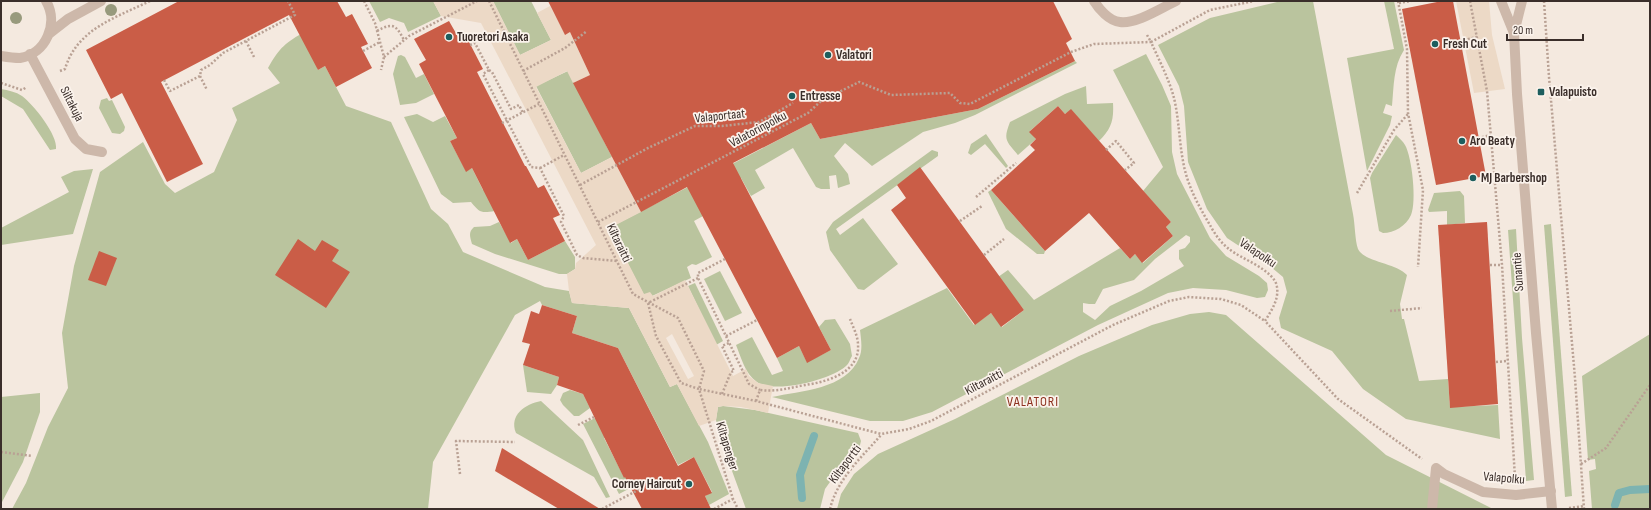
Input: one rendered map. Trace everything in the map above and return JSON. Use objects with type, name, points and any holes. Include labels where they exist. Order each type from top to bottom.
[{"type":"street","points":[[1,56],[20,58],[38,49],[45,42],[50,33],[52,24],[51,14],[46,1]]},
{"type":"street","points":[[50,33],[68,19],[102,1]]},
{"type":"street","points":[[1094,1],[1105,15],[1120,22],[1139,19],[1176,1]]},
{"type":"street","name":"Sunantie","points":[[1501,1],[1514,33],[1536,333],[1552,509]]},
{"type":"street","name":"Sunantie","points":[[1514,33],[1522,1]]},
{"type":"street","name":"Siltakuja","points":[[30,54],[75,139],[86,149],[102,152]]},
{"type":"street","points":[[1432,509],[1436,468]]},
{"type":"street","name":"Valapolku","points":[[1436,468],[1444,474],[1483,492],[1516,495],[1551,491]]},
{"type":"path","points":[[65,69],[69,56],[86,35],[101,25],[150,1]]},
{"type":"path","points":[[207,90],[200,76],[200,70],[210,65],[223,53],[295,15],[288,1]]},
{"type":"path","points":[[364,1],[377,31],[384,57],[381,70]]},
{"type":"path","points":[[384,57],[409,36],[477,1]]},
{"type":"path","name":"Kiltaraitti","points":[[489,1],[633,294],[678,318],[704,371],[699,389]]},
{"type":"path","points":[[1411,1],[1398,2],[1407,49],[1408,113],[1423,190],[1418,267]]},
{"type":"path","points":[[1470,1],[1488,91],[1502,265],[1516,495]]},
{"type":"path","points":[[1544,1],[1584,509]]},
{"type":"path","points":[[377,31],[386,26],[392,26],[399,31],[404,40]]},
{"type":"path","points":[[523,71],[565,48],[587,31]]},
{"type":"path","points":[[1460,41],[1477,37]]},
{"type":"path","points":[[246,41],[254,57]]},
{"type":"path","points":[[363,52],[380,42]]},
{"type":"path","name":"Valatorinpolku","points":[[598,222],[808,113],[821,101],[859,82],[891,95],[950,93],[960,102],[970,104],[1071,52],[1094,44],[1151,42]]},
{"type":"path","name":"Valapolku","points":[[1151,42],[1174,97],[1183,163],[1194,198],[1213,230],[1228,249],[1268,273],[1275,280],[1278,292],[1275,304],[1266,321]]},
{"type":"path","points":[[470,44],[475,43],[511,109],[519,105],[522,113]]},
{"type":"path","points":[[489,70],[483,74],[531,166],[540,168],[564,155]]},
{"type":"path","points":[[164,80],[170,92],[200,76]]},
{"type":"path","points":[[1,83],[22,90]]},
{"type":"path","name":"Valaportaat","points":[[580,185],[648,148],[695,126],[722,126],[759,122],[793,103]]},
{"type":"path","points":[[502,122],[539,104]]},
{"type":"path","points":[[1357,193],[1394,130],[1408,113]]},
{"type":"path","points":[[1478,138],[1491,135]]},
{"type":"path","points":[[1106,150],[1116,141],[1134,163],[1125,170]]},
{"type":"path","points":[[976,197],[1016,163]]},
{"type":"path","points":[[540,168],[549,191],[564,216],[561,222],[578,255],[583,258],[617,261]]},
{"type":"path","points":[[960,221],[982,206]]},
{"type":"path","points":[[984,254],[1004,239]]},
{"type":"path","points":[[725,259],[698,273],[698,278],[749,384],[760,390],[772,392],[820,383],[841,375],[855,360],[858,346],[850,319]]},
{"type":"path","points":[[1490,265],[1502,265]]},
{"type":"path","points":[[648,303],[698,278]]},
{"type":"path","name":"Kiltaraitti","points":[[648,303],[656,336],[681,383],[699,389],[756,401],[881,434],[909,429],[931,421],[1113,325],[1169,300],[1189,297],[1221,299],[1241,305],[1266,321]]},
{"type":"path","points":[[1390,311],[1422,308]]},
{"type":"path","points":[[726,336],[757,320]]},
{"type":"path","points":[[1266,321],[1338,399],[1436,468]]},
{"type":"path","points":[[722,394],[731,372],[734,371],[722,346],[729,342]]},
{"type":"path","points":[[1496,362],[1507,361]]},
{"type":"path","points":[[1581,464],[1606,448],[1650,385]]},
{"type":"path","name":"Kiltapenger","points":[[699,389],[733,499],[738,509]]},
{"type":"path","points":[[756,401],[760,390]]},
{"type":"path","points":[[578,425],[594,416]]},
{"type":"path","name":"Kiltaportti","points":[[830,509],[833,498],[849,471],[881,434]]},
{"type":"path","points":[[460,474],[456,441],[502,443],[515,442]]},
{"type":"path","points":[[1,452],[32,456]]},
{"type":"path","points":[[602,509],[640,489]]},
{"type":"path","points":[[714,509],[733,499]]},
{"type":"green space","points":[[369,1],[433,1],[441,16],[408,32],[404,23],[389,18],[380,22]]},
{"type":"green space","points":[[493,1],[531,1],[551,40],[520,55]]},
{"type":"green space","points":[[1281,1],[1313,1],[1353,214],[1357,246],[1361,253],[1367,257],[1396,268],[1407,275],[1400,304],[1402,319],[1404,319],[1419,381],[1448,379],[1450,407],[1498,405],[1500,439],[1406,419],[1363,389],[1332,351],[1281,328],[1279,318],[1287,292],[1283,277],[1271,267],[1227,238],[1207,209],[1188,162],[1184,106],[1179,86],[1158,45],[1210,18]]},
{"type":"green space","points":[[1384,1],[1394,1],[1404,50],[1400,56],[1396,70],[1392,106],[1386,104],[1383,113],[1392,116],[1390,125],[1367,171],[1347,58],[1394,49]]},
{"type":"green space","points":[[306,31],[318,70],[325,66],[346,106],[391,122],[431,209],[448,224],[463,252],[545,287],[569,291],[572,303],[629,308],[670,387],[677,384],[708,442],[729,494],[709,505],[705,496],[712,492],[694,457],[678,465],[618,348],[572,333],[577,316],[542,305],[540,301],[515,315],[433,462],[428,509],[12,509],[26,483],[48,427],[68,388],[62,333],[74,266],[100,172],[143,142],[165,184],[175,193],[214,172],[237,120],[232,108],[280,83],[268,68],[284,46]]},
{"type":"green space","points":[[1146,54],[1171,106],[1172,152],[1177,174],[1210,238],[1226,256],[1259,276],[1267,283],[1268,290],[1265,297],[1257,298],[1226,290],[1193,288],[1168,293],[1098,325],[932,412],[903,421],[870,421],[772,397],[822,387],[844,376],[853,368],[859,358],[861,352],[860,330],[947,288],[974,325],[991,313],[1002,327],[1024,310],[998,277],[1008,270],[1034,300],[1120,248],[1130,259],[1135,254],[1143,263],[1173,236],[1166,227],[1171,222],[1143,191],[1163,167],[1113,70]],"holes":[[[1186,235],[1190,237],[1190,242],[1185,248],[1179,250],[1179,259],[1184,266],[1141,291],[1110,306],[1095,320],[1083,312],[1083,303],[1095,304],[1103,289],[1134,280],[1155,259]]]},
{"type":"green space","points":[[401,55],[405,57],[416,78],[424,74],[434,94],[416,103],[400,105],[393,74],[398,56]]},
{"type":"green space","points":[[1075,61],[1077,63],[975,115],[955,123],[923,132],[872,166],[845,143],[834,156],[848,174],[850,184],[838,188],[836,175],[829,176],[830,189],[821,189],[816,187],[793,148],[755,170],[765,188],[751,196],[741,178],[703,216],[694,221],[712,257],[696,265],[692,264],[687,267],[691,278],[652,296],[644,295],[609,228],[811,123],[820,139],[978,109]]},
{"type":"green space","points":[[568,71],[612,157],[581,173],[536,86]]},
{"type":"green space","points":[[1086,86],[1087,104],[1113,103],[1111,124],[1099,141],[1071,110],[1065,114],[1058,106],[1030,131],[1036,139],[1018,155],[1008,143],[1006,137],[1010,122],[1065,94]]},
{"type":"green space","points":[[1,89],[12,91],[27,100],[49,128],[56,143],[56,149],[50,150],[23,109],[1,96]]},
{"type":"green space","points":[[107,98],[109,101],[112,100],[125,127],[124,131],[120,134],[112,133],[99,108],[101,100]]},
{"type":"green space","points":[[417,114],[433,122],[445,116],[457,138],[450,141],[466,171],[472,168],[483,190],[490,186],[495,211],[481,211],[471,202],[453,203],[441,194],[404,117]]},
{"type":"green space","points":[[986,134],[1008,166],[1006,168],[985,144],[971,155],[968,153],[971,144]]},
{"type":"green space","points":[[1396,135],[1405,145],[1410,159],[1414,190],[1413,209],[1409,219],[1403,226],[1387,233],[1383,233],[1379,231],[1370,178]]},
{"type":"green space","points":[[932,150],[938,152],[938,156],[836,229],[840,235],[863,218],[898,264],[864,290],[858,289],[830,250],[826,232],[833,222]]},
{"type":"green space","points":[[93,169],[73,234],[1,245],[1,228],[69,192],[61,177],[74,171]]},
{"type":"green space","points":[[991,190],[1045,251],[1044,254],[1037,254],[1006,229],[988,192]]},
{"type":"green space","points":[[1460,191],[1464,196],[1465,223],[1447,225],[1447,211],[1429,212],[1428,210],[1434,193]]},
{"type":"green space","points":[[499,222],[511,243],[517,239],[528,260],[565,241],[575,257],[575,269],[567,274],[559,274],[495,254],[472,244],[470,233],[474,227],[490,226]]},
{"type":"green space","points":[[1551,224],[1572,496],[1565,497],[1544,225]]},
{"type":"green space","points":[[1516,229],[1522,338],[1534,480],[1526,481],[1508,230]]},
{"type":"green space","points":[[720,271],[742,313],[725,321],[704,279]]},
{"type":"green space","points":[[695,283],[723,341],[716,345],[688,286]]},
{"type":"green space","points":[[1209,312],[1226,315],[1386,455],[1493,509],[837,509],[841,494],[854,474],[878,454],[955,419],[1079,356],[1152,325],[1190,314]]},
{"type":"green space","points":[[835,319],[850,344],[852,356],[849,363],[839,371],[803,384],[776,387],[757,382],[749,375],[736,345],[752,337],[772,375],[783,371],[777,358],[799,346],[807,362],[831,350],[819,327],[825,320]]},
{"type":"green space","points":[[1650,334],[1650,509],[1592,509],[1589,471],[1596,469],[1595,459],[1588,460],[1582,376]]},
{"type":"green space","points":[[523,365],[559,377],[557,385],[551,394],[527,392]]},
{"type":"green space","points":[[570,390],[583,394],[590,408],[579,416],[574,416],[560,400],[563,393]]},
{"type":"green space","points":[[40,393],[40,412],[23,462],[1,504],[1,397]]},
{"type":"green space","points":[[541,401],[583,440],[610,497],[606,498],[594,477],[516,433],[514,427],[515,421],[520,411],[535,402]]},
{"type":"green space","points":[[723,406],[755,410],[858,433],[861,441],[859,449],[842,465],[825,489],[820,509],[746,509],[721,441],[716,420],[718,407]]},
{"type":"green space","points":[[595,418],[613,433],[604,438],[624,477],[632,473],[638,484],[619,494],[583,424]]},
{"type":"shaded area","points":[[433,1],[493,1],[520,55],[551,40],[537,13],[550,6],[565,34],[570,32],[590,75],[573,83],[567,71],[536,87],[581,173],[612,157],[641,212],[610,228],[644,294],[650,292],[653,296],[685,280],[733,376],[746,369],[749,376],[758,383],[773,386],[768,413],[741,407],[723,406],[718,407],[716,420],[699,426],[677,384],[670,387],[629,308],[572,303],[567,274],[575,269],[576,263],[596,245],[481,23],[441,16]],"holes":[[[672,334],[694,376],[688,379],[666,338]]]},
{"type":"shaded area","points":[[1456,1],[1489,1],[1492,35],[1505,89],[1474,93]]},
{"type":"building","points":[[179,1],[337,1],[346,17],[352,14],[368,44],[361,47],[372,68],[336,87],[325,66],[318,70],[289,15],[161,82],[203,164],[167,182],[122,93],[111,99],[86,50]]},
{"type":"building","name":"Entresse","points":[[548,1],[1053,1],[1072,39],[1066,43],[1075,61],[978,109],[820,139],[811,123],[733,163],[831,350],[807,363],[799,346],[777,358],[687,187],[641,212],[573,83],[590,75],[570,32],[565,35]]},
{"type":"building","points":[[1442,1],[1453,1],[1486,176],[1436,185],[1402,9]]},
{"type":"building","points":[[449,21],[461,42],[467,38],[483,69],[477,72],[525,166],[538,188],[544,185],[560,215],[553,218],[565,241],[528,260],[517,239],[510,243],[472,168],[466,172],[450,141],[457,138],[419,64],[426,60],[414,39]]},
{"type":"building","points":[[1058,106],[1065,114],[1071,109],[1171,222],[1166,227],[1173,236],[1142,263],[1135,254],[1130,259],[1089,213],[1045,251],[991,190],[1035,150],[1030,145],[1036,139],[1029,132]]},
{"type":"building","points":[[920,167],[1024,310],[1001,327],[991,313],[975,325],[891,210],[906,198],[897,185]]},
{"type":"building","points":[[1487,222],[1498,404],[1450,408],[1438,225]]},
{"type":"building","points":[[298,239],[315,251],[322,240],[339,250],[332,261],[350,272],[326,308],[275,275]]},
{"type":"building","points":[[99,251],[117,258],[106,286],[88,280]]},
{"type":"building","points":[[542,305],[577,316],[572,333],[618,348],[678,466],[694,457],[712,493],[705,496],[711,509],[642,509],[625,477],[624,478],[583,394],[557,385],[559,377],[523,365],[530,344],[522,342],[531,311],[539,314]]},
{"type":"building","points":[[502,448],[600,509],[559,509],[495,471]]},
{"type":"waterway","points":[[802,498],[800,475],[814,436]]},
{"type":"waterway","points":[[1615,505],[1619,493],[1630,490],[1650,489]]},
{"type":"place","name":"Tuoretori Asaka","points":[[449,37]]},
{"type":"place","name":"Fresh Cut","points":[[1435,44]]},
{"type":"place","name":"Valatori","points":[[828,55]]},
{"type":"place","name":"Valapuisto","points":[[1541,92]]},
{"type":"place","name":"Entresse","points":[[792,96]]},
{"type":"place","name":"Aro Beaty","points":[[1462,141]]},
{"type":"place","name":"MJ Barbershop","points":[[1473,178]]},
{"type":"place","name":"Corney Haircut","points":[[689,484]]},
{"type":"district","name":"VALATORI","points":[[1033,401]]}]
